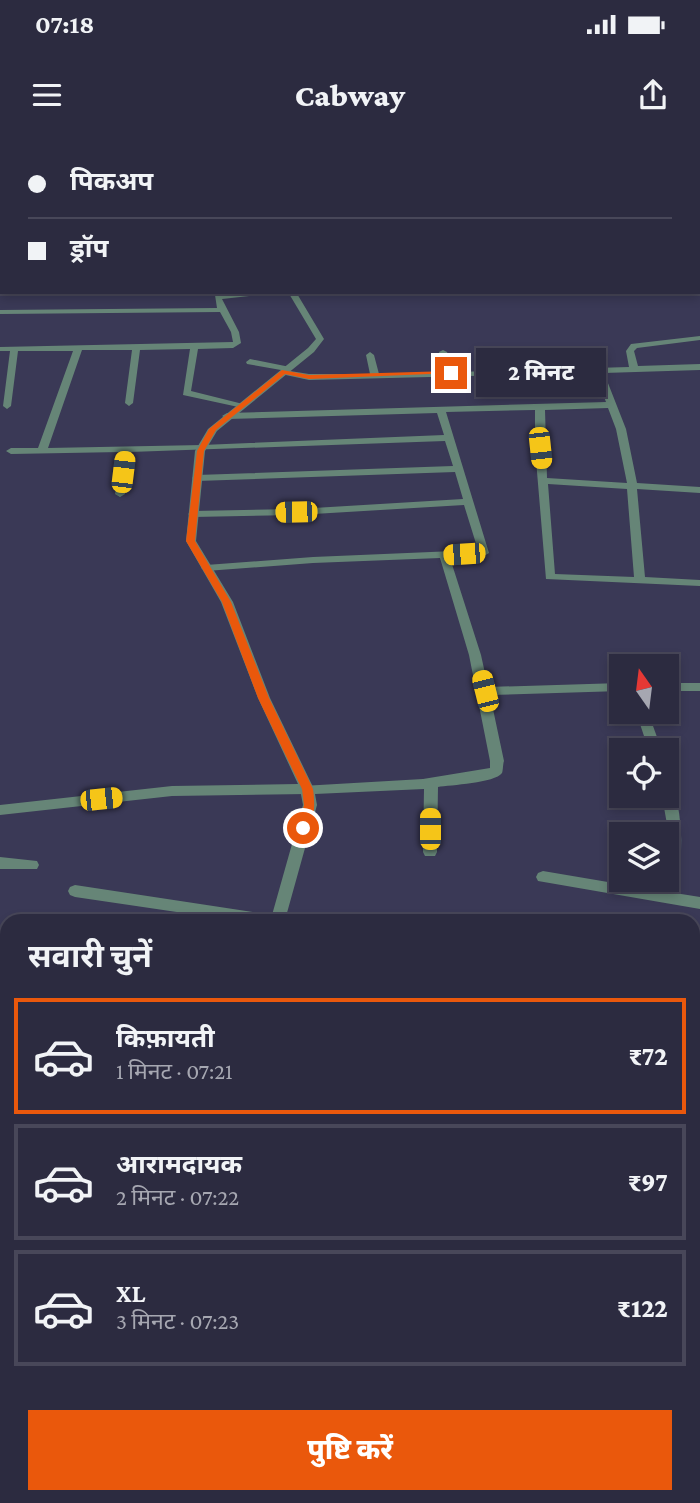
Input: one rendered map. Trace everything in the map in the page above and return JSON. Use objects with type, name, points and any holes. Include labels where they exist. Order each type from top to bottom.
[{"type":"street","points":[[0,349],[233,346],[237,343],[237,334],[220,310],[218,295],[240,294]]},
{"type":"street","points":[[280,914],[310,805],[307,789],[264,698],[226,602],[191,541],[202,448],[213,429],[286,371],[320,339],[293,294]]},
{"type":"street","points":[[0,312],[220,310]]},
{"type":"street","points":[[634,369],[630,351],[634,346],[700,338]]},
{"type":"street","points":[[194,347],[186,393],[240,406]]},
{"type":"street","points":[[130,402],[136,348]]},
{"type":"street","points":[[7,406],[14,349]]},
{"type":"street","points":[[42,450],[78,349]]},
{"type":"street","points":[[443,352],[451,373]]},
{"type":"street","points":[[370,355],[375,377]]},
{"type":"street","points":[[250,362],[309,377],[700,367]]},
{"type":"street","points":[[598,369],[621,429],[632,485],[639,581]]},
{"type":"street","points":[[227,416],[611,405]]},
{"type":"street","points":[[540,406],[540,448],[550,577],[700,583]]},
{"type":"street","points":[[206,568],[313,560],[484,553],[441,411]]},
{"type":"street","points":[[11,451],[202,448],[450,438]]},
{"type":"street","points":[[120,495],[126,449]]},
{"type":"street","points":[[197,478],[459,469]]},
{"type":"street","points":[[543,481],[700,490]]},
{"type":"street","points":[[193,514],[296,512],[469,502]]},
{"type":"street","points":[[0,810],[172,791],[307,789],[431,783],[488,775],[496,771],[497,761],[485,691],[444,555]]},
{"type":"street","points":[[679,687],[700,687]]},
{"type":"street","points":[[485,691],[609,688]]},
{"type":"street","points":[[430,852],[431,783]]},
{"type":"street","points":[[666,898],[674,870],[676,821],[673,808]]},
{"type":"street","points":[[0,863],[32,865]]},
{"type":"street","points":[[544,877],[700,903]]},
{"type":"street","points":[[75,891],[228,914]]},
{"type":"route","points":[[303,828],[310,805],[307,789],[264,698],[226,602],[191,541],[200,451],[213,429],[284,372],[309,377],[451,373]]}]
